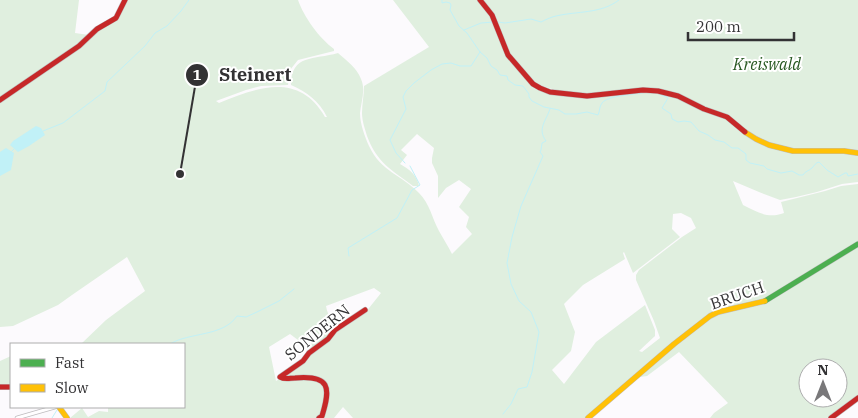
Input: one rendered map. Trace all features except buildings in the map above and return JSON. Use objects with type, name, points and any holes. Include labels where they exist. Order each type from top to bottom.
[{"type":"street","points":[[0,100],[79,46],[97,29],[116,18],[125,0]]},
{"type":"street","points":[[480,0],[492,15],[508,55],[533,84],[540,88],[550,92],[588,96],[643,90],[658,91],[678,96],[704,109],[727,117],[745,132],[769,145],[793,152],[858,152]]},
{"type":"street","name":"BRUCH","points":[[588,418],[674,344],[710,316],[718,312],[766,301],[858,244]]},
{"type":"street","name":"SONDERN","points":[[319,418],[322,416],[327,392],[325,384],[319,379],[312,378],[280,378],[303,361],[312,350],[328,339],[335,330],[365,310]]},
{"type":"street","points":[[831,418],[858,398]]},
{"type":"street","points":[[17,418],[54,408]]},
{"type":"street","points":[[59,408],[67,418]]},
{"type":"green space","points":[[0,0],[79,0],[75,33],[89,35],[78,46],[0,99]]},
{"type":"green space","name":"Kreiswald","points":[[126,0],[298,0],[313,27],[334,51],[298,60],[290,70],[288,85],[261,86],[216,101],[219,103],[248,92],[277,87],[303,94],[315,103],[325,117],[327,117],[312,98],[291,85],[292,75],[295,68],[306,60],[338,53],[348,61],[361,79],[363,92],[360,113],[361,122],[366,139],[374,155],[386,168],[423,197],[452,254],[472,234],[466,227],[469,217],[459,207],[471,189],[459,180],[446,188],[438,198],[438,176],[432,163],[434,148],[417,134],[401,150],[407,155],[400,164],[412,173],[419,186],[413,186],[392,170],[375,153],[363,122],[364,86],[429,47],[393,0],[858,0],[858,151],[844,149],[796,150],[769,144],[755,138],[732,118],[661,90],[617,91],[587,96],[564,93],[530,83],[543,91],[576,97],[643,91],[660,92],[685,100],[703,110],[733,121],[747,134],[764,144],[792,152],[858,153],[858,182],[842,184],[796,197],[780,200],[733,181],[743,205],[768,215],[784,213],[781,202],[841,186],[858,184],[858,241],[840,254],[762,300],[718,310],[709,314],[668,346],[587,418],[353,418],[343,407],[334,418],[70,418],[82,408],[88,417],[99,411],[108,412],[108,408],[185,408],[185,343],[82,343],[106,320],[145,291],[127,257],[58,305],[13,326],[0,327],[0,101],[81,46],[99,29],[116,19]],"holes":[[[681,213],[691,218],[696,228],[639,270],[636,275],[636,280],[660,338],[642,352],[639,351],[655,336],[655,330],[645,305],[596,342],[564,384],[552,370],[571,351],[575,332],[564,304],[583,285],[625,259],[624,252],[633,273],[680,237],[672,229],[673,214]],[[374,288],[381,293],[365,313],[345,327],[332,319],[328,314],[326,306]],[[290,334],[310,349],[301,364],[276,381],[269,347]]]},
{"type":"green space","points":[[858,246],[858,395],[848,402],[848,358],[798,358],[798,408],[840,408],[827,418],[710,418],[728,403],[679,352],[647,376],[640,377],[684,338],[716,314],[763,303]]},
{"type":"green space","points":[[10,356],[10,386],[0,386],[0,361]]},
{"type":"water","points":[[36,126],[41,128],[45,135],[18,152],[10,145],[13,141]]},
{"type":"water","points":[[6,148],[14,153],[11,170],[0,176],[0,152]]},
{"type":"waterway","points":[[43,131],[63,123],[105,91],[107,82],[145,46],[155,33],[167,26],[189,0]]},
{"type":"waterway","points":[[442,0],[442,3],[450,3],[450,10],[459,26],[467,33],[491,66],[500,75],[507,76],[508,80],[515,85],[523,86],[532,101],[544,107],[559,110],[565,114],[587,112],[598,115],[601,104],[605,100],[646,92]]},
{"type":"waterway","points":[[498,22],[505,23],[531,19],[541,22],[564,14],[605,8],[619,0]]},
{"type":"waterway","points":[[464,30],[481,23],[494,22]]},
{"type":"waterway","points":[[405,163],[396,153],[390,140],[406,109],[403,97],[406,91],[431,70],[442,64],[451,63],[460,66],[471,66],[480,52]]},
{"type":"waterway","points":[[655,92],[668,98],[662,108],[671,114],[672,119],[678,122],[691,122],[699,131],[715,140],[724,142],[732,148],[738,148],[746,154],[746,160],[750,163],[781,173],[792,171],[803,175],[819,162],[838,177],[845,173],[848,176],[858,174]]},
{"type":"waterway","points":[[503,414],[511,404],[518,389],[527,387],[532,372],[539,332],[531,312],[519,301],[511,284],[507,263],[521,206],[543,156],[540,152],[542,143],[546,141],[543,137],[542,129],[550,109]]},
{"type":"waterway","points":[[11,152],[14,149]]},
{"type":"waterway","points":[[349,256],[348,248],[397,218],[412,190],[420,185],[410,166]]},
{"type":"waterway","points":[[172,343],[223,328],[237,316],[246,317],[257,312],[279,301],[294,289]]},
{"type":"waterway","points":[[52,418],[57,410]]},
{"type":"traffic: fast","points":[[765,301],[858,244]]},
{"type":"traffic: slow","points":[[745,132],[769,145],[793,151],[844,151],[858,153]]},
{"type":"traffic: slow","points":[[588,418],[674,344],[710,316],[718,312],[765,301]]},
{"type":"traffic: slow","points":[[60,408],[67,418]]},
{"type":"traffic: jam","points":[[0,100],[79,46],[97,29],[116,18],[125,0]]},
{"type":"traffic: jam","points":[[480,0],[492,15],[508,55],[533,84],[540,88],[550,92],[587,96],[643,90],[658,91],[678,96],[704,109],[727,117],[745,132]]},
{"type":"traffic: jam","points":[[319,418],[322,416],[327,397],[325,385],[315,379],[286,379],[280,377],[303,361],[309,353],[328,339],[335,330],[365,310]]},
{"type":"traffic: jam","points":[[0,387],[10,387]]},
{"type":"traffic: jam","points":[[831,418],[858,398]]},
{"type":"place","name":"Steinert","points":[[180,174]]}]
